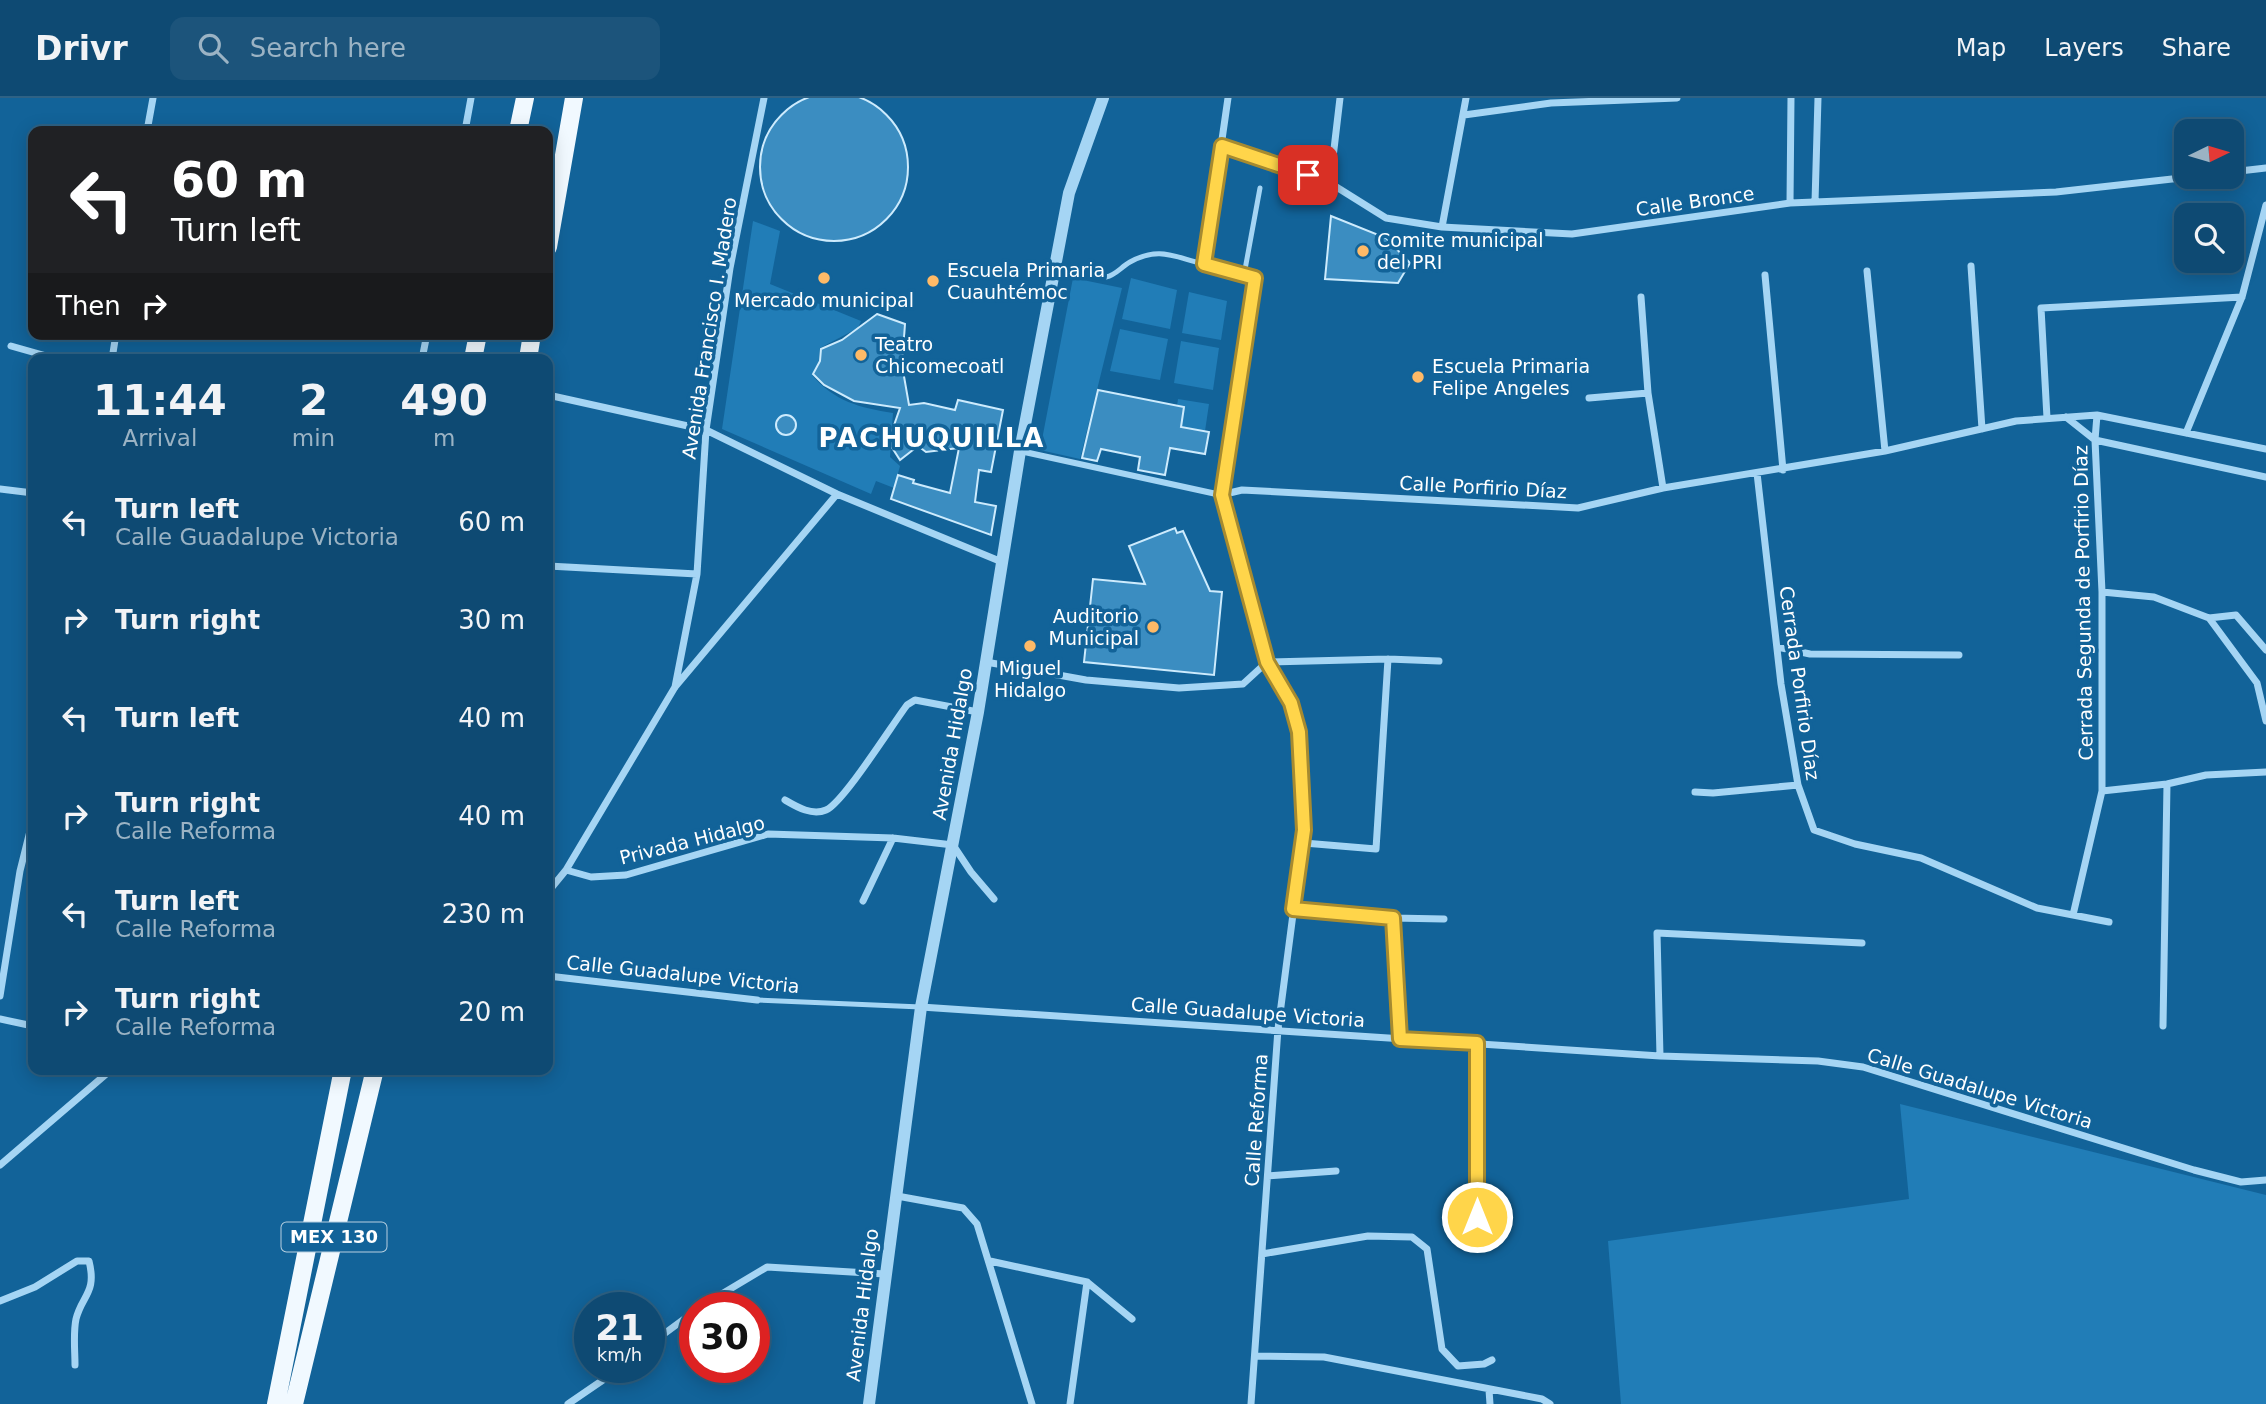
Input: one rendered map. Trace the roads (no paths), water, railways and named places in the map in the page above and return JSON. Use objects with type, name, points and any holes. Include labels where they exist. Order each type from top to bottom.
[{"type":"main road","points":[[519,126],[525,98]]},
{"type":"main road","points":[[553,218],[574,98]]},
{"type":"main road","name":"MEX 130","points":[[276,1404],[342,1075]]},
{"type":"main road","name":"MEX 130","points":[[294,1404],[374,1075]]},
{"type":"street","points":[[148,126],[153,98]]},
{"type":"street","points":[[466,126],[471,98]]},
{"type":"street","name":"Avenida Francisco I. Madero","points":[[675,687],[697,574],[706,430],[730,268],[764,98]]},
{"type":"street","name":"Avenida Hidalgo","points":[[869,1404],[921,1007],[978,712],[1020,451],[1069,193],[1103,98]]},
{"type":"street","points":[[1228,98],[1204,264],[1244,275]]},
{"type":"street","points":[[1329,183],[1340,98]]},
{"type":"street","points":[[1442,227],[1466,98]]},
{"type":"street","points":[[1464,115],[1551,103],[1677,98]]},
{"type":"street","points":[[1790,203],[1791,98]]},
{"type":"street","points":[[1815,202],[1818,98]]},
{"type":"street","name":"Calle Bronce","points":[[1222,146],[1329,183],[1386,218],[1442,227],[1572,234],[1790,203],[2056,192],[2174,179]]},
{"type":"street","points":[[2244,171],[2266,168]]},
{"type":"street","points":[[2186,433],[2242,297],[2266,205]]},
{"type":"street","points":[[1971,266],[1982,429]]},
{"type":"street","points":[[1867,271],[1885,451]]},
{"type":"street","name":"Calle Reforma","points":[[1244,275],[1255,278],[1222,495],[1267,662],[1291,703],[1299,732],[1304,843],[1278,1029],[1251,1404]]},
{"type":"street","points":[[1765,275],[1783,470]]},
{"type":"street","points":[[1641,297],[1648,393],[1663,488]]},
{"type":"street","points":[[2047,418],[2041,308],[2242,297]]},
{"type":"street","points":[[11,346],[39,354]]},
{"type":"street","points":[[1589,398],[1648,393]]},
{"type":"street","points":[[553,396],[706,430],[837,494],[1002,562]]},
{"type":"street","name":"Calle Porfirio Díaz","points":[[1020,451],[1222,495],[1242,490],[1578,508],[1663,488],[1783,470],[1885,451],[2016,421],[2047,418],[2097,415],[2266,449]]},
{"type":"street","name":"Cerrada Segunda de Porfirio Díaz","points":[[2097,415],[2095,440],[2102,592],[2102,791]]},
{"type":"street","points":[[2066,417],[2095,440],[2266,478]]},
{"type":"street","name":"Cerrada Porfirio Díaz","points":[[1758,473],[1777,647],[1797,785],[1814,830],[1855,844],[1921,858],[2037,908],[2073,915]]},
{"type":"street","points":[[0,489],[28,492]]},
{"type":"street","points":[[553,886],[566,870],[675,687],[837,494]]},
{"type":"street","points":[[553,566],[697,574]]},
{"type":"street","points":[[2102,592],[2154,597],[2209,618],[2236,615],[2266,650]]},
{"type":"street","points":[[2209,618],[2257,683],[2266,721]]},
{"type":"street","points":[[1777,647],[1810,654],[1959,655]]},
{"type":"street","points":[[1304,843],[1376,849],[1388,659]]},
{"type":"street","points":[[986,663],[1086,680],[1179,688],[1243,684],[1267,662],[1388,659],[1439,661]]},
{"type":"street","points":[[2257,683],[2266,682]]},
{"type":"street","points":[[785,800],[804,811],[825,811],[844,796],[900,714],[915,699],[978,712]]},
{"type":"street","points":[[2109,922],[2073,915],[2102,791],[2167,784],[2206,775],[2266,772]]},
{"type":"street","points":[[2163,1026],[2167,784]]},
{"type":"street","points":[[1695,792],[1713,793],[1797,785]]},
{"type":"street","name":"Privada Hidalgo","points":[[566,870],[591,877],[626,875],[768,834],[892,838],[953,845]]},
{"type":"street","points":[[863,901],[892,838]]},
{"type":"street","points":[[0,994],[20,871],[28,839]]},
{"type":"street","points":[[953,845],[994,899]]},
{"type":"street","points":[[1293,909],[1393,918],[1444,919]]},
{"type":"street","points":[[1393,918],[1400,1039]]},
{"type":"street","points":[[1660,1056],[1657,933],[1862,943]]},
{"type":"street","name":"Calle Guadalupe Victoria","points":[[553,977],[757,1000]]},
{"type":"street","name":"Calle Guadalupe Victoria","points":[[921,1007],[1660,1056],[1818,1061],[1863,1067],[2194,1170],[2241,1182],[2266,1180]]},
{"type":"street","points":[[0,1019],[28,1025]]},
{"type":"street","points":[[1477,1043],[1477,1217]]},
{"type":"street","points":[[0,1165],[105,1075]]},
{"type":"street","points":[[1268,1176],[1336,1171]]},
{"type":"street","points":[[897,1196],[964,1208],[977,1224],[1032,1404]]},
{"type":"street","points":[[1262,1254],[1368,1236],[1412,1237],[1427,1249],[1442,1349],[1458,1366],[1484,1364],[1492,1360]]},
{"type":"street","points":[[0,1301],[35,1287],[77,1261],[89,1261],[92,1275],[88,1297],[76,1319],[75,1365]]},
{"type":"street","points":[[990,1261],[1087,1282],[1132,1319]]},
{"type":"street","points":[[725,1292],[767,1266],[885,1274]]},
{"type":"street","points":[[1070,1404],[1087,1282]]},
{"type":"street","points":[[1255,1356],[1324,1357],[1542,1399],[1550,1404]]},
{"type":"street","points":[[568,1404],[577,1401],[601,1383]]},
{"type":"street","points":[[1489,1390],[1490,1404]]},
{"type":"lane","points":[[1244,275],[1259,188]]},
{"type":"lane","points":[[1056,266],[1106,276],[1114,275],[1133,260],[1154,252],[1204,264]]},
{"type":"lane","name":"Calle Guadalupe Victoria","points":[[757,1000],[921,1007]]},
{"type":"place","name":"Comite municipal del PRI","points":[[1363,251]]},
{"type":"place","name":"Mercado municipal","points":[[824,278]]},
{"type":"place","name":"Escuela Primaria Cuauhtémoc","points":[[933,281]]},
{"type":"place","name":"Teatro Chicomecoatl","points":[[861,355]]},
{"type":"place","name":"Escuela Primaria Felipe Angeles","points":[[1418,377]]},
{"type":"place","name":"Auditorio Municipal","points":[[1153,627]]},
{"type":"place","name":"Miguel Hidalgo","points":[[1030,646]]},
{"type":"district","name":"PACHUQUILLA","points":[[932,438]]}]
